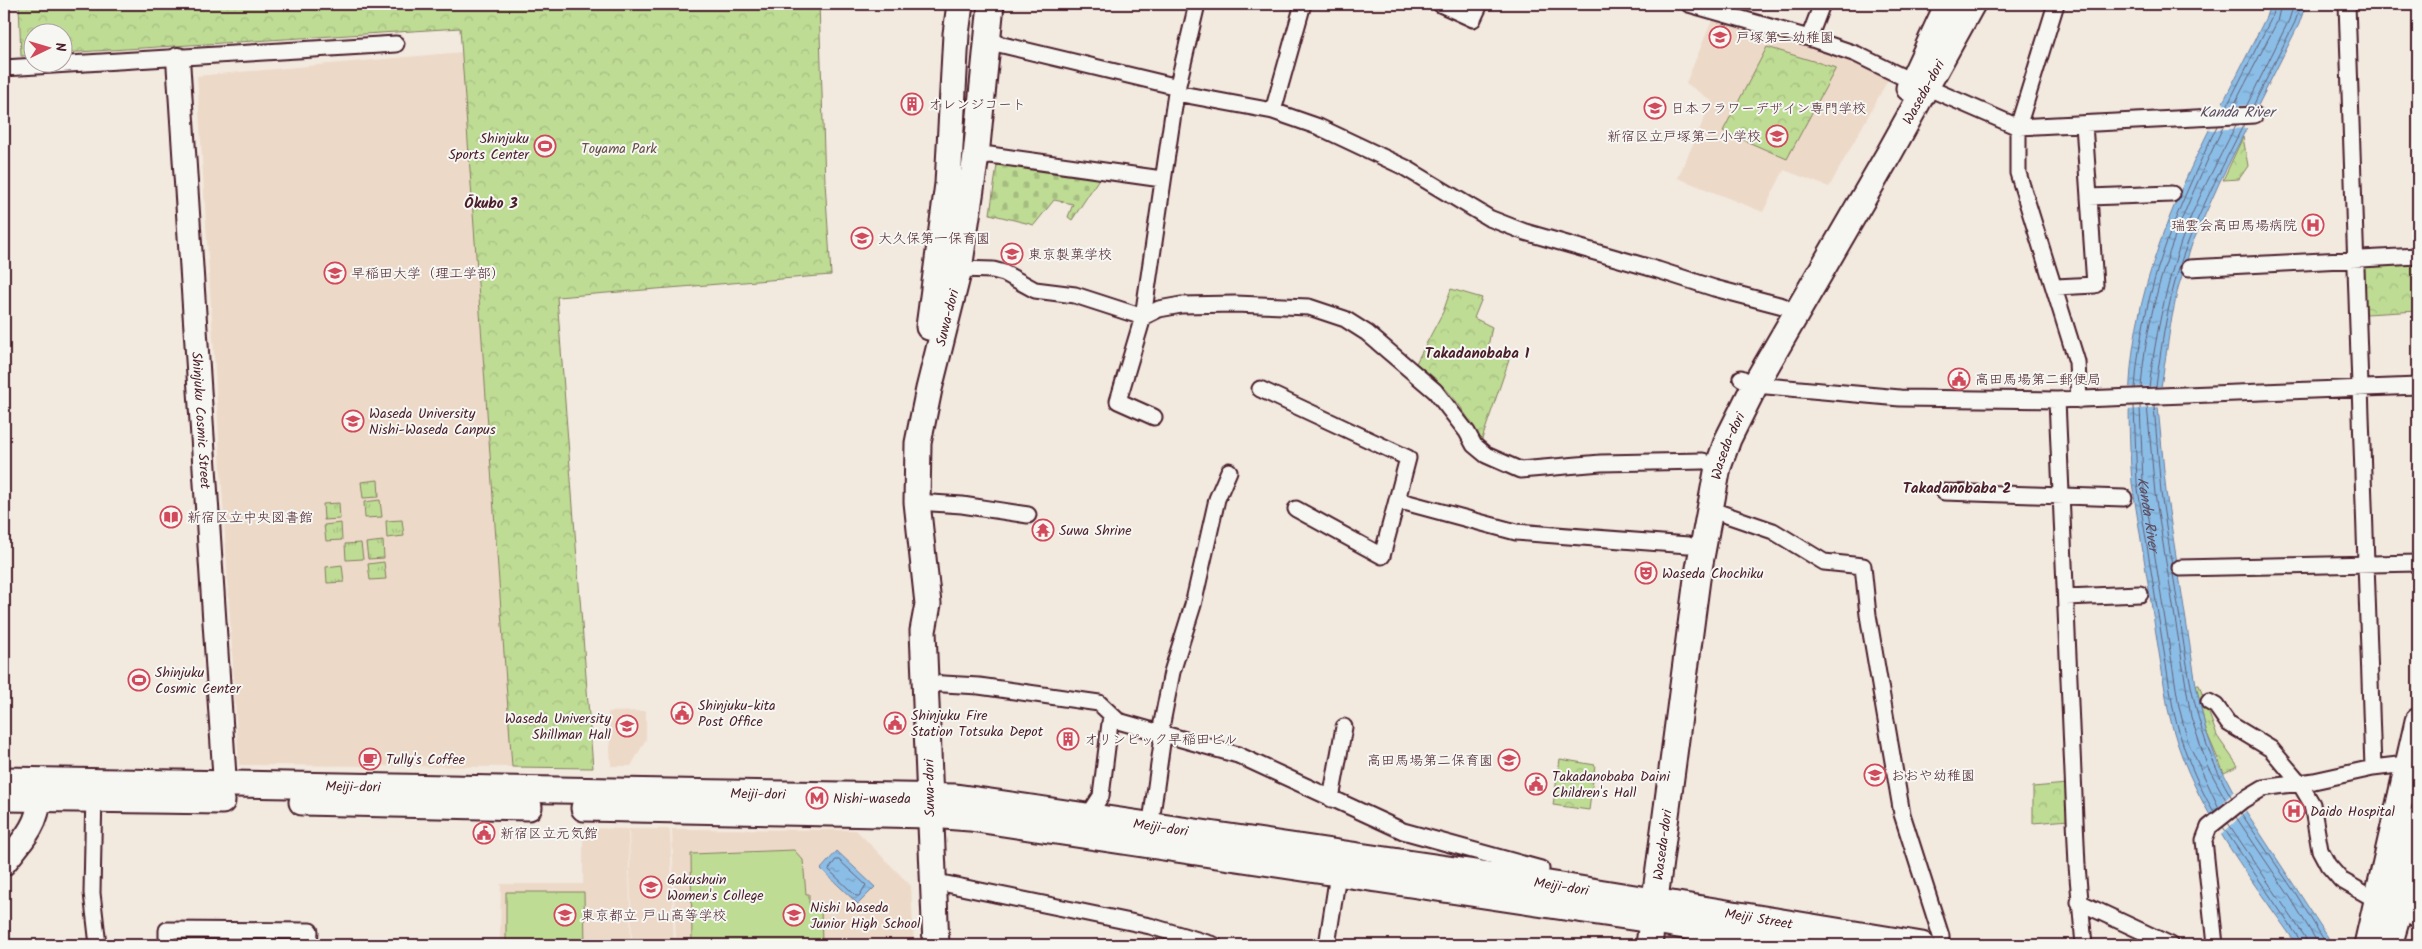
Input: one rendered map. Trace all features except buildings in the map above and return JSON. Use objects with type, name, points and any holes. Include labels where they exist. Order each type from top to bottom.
[{"type":"main road","name":"Suwa-dori","points":[[936,945],[923,631],[928,604],[917,502],[916,468],[923,416],[952,270],[960,187],[956,34],[960,4]]},
{"type":"main road","points":[[960,187],[974,4]]},
{"type":"main road","name":"Suwa-dori","points":[[960,187],[976,156],[991,4]]},
{"type":"main road","name":"Waseda-dori","points":[[1649,945],[1646,910],[1688,545],[1703,461],[1919,84],[1948,4]]},
{"type":"main road","name":"Waseda-dori","points":[[1635,945],[1646,910],[1709,509],[1718,467],[1748,381],[1782,306],[1882,136],[1972,4]]},
{"type":"main road","name":"Suwa-dori","points":[[923,631],[914,607],[902,502],[903,451],[908,414],[931,318],[952,270]]},
{"type":"main road","points":[[2367,945],[2399,910],[2418,721]]},
{"type":"main road","name":"Meiji-dori","points":[[4,780],[94,790],[931,805],[956,797],[1088,816],[1646,910]]},
{"type":"main road","name":"Meiji-dori","points":[[4,798],[39,799],[94,790],[225,784],[931,805],[980,819],[1338,874],[1646,910]]},
{"type":"main road","points":[[2389,945],[2399,910],[2418,820]]},
{"type":"main road","name":"Meiji Street","points":[[1646,910],[1794,945]]},
{"type":"main road","name":"Meiji Street","points":[[1646,910],[1922,945]]},
{"type":"street","points":[[1154,417],[1118,402],[1143,317],[1153,256],[1162,179],[1177,90],[1197,4]]},
{"type":"street","points":[[1273,111],[1302,4]]},
{"type":"street","points":[[1440,4],[1473,19],[1480,4]]},
{"type":"street","points":[[1689,4],[1713,7],[1856,54],[2018,127],[2255,115]]},
{"type":"street","points":[[1809,38],[1822,4]]},
{"type":"street","points":[[2056,4],[2018,127],[2018,173],[2056,287],[2077,362],[2078,400]]},
{"type":"street","points":[[2347,4],[2373,768]]},
{"type":"street","points":[[986,41],[1177,90],[1273,111],[1334,134],[1418,174],[1489,218],[1525,232],[1714,288],[1782,306]]},
{"type":"street","points":[[4,68],[178,59],[396,44]]},
{"type":"street","name":"Shinjuku Cosmic Street","points":[[178,59],[225,784]]},
{"type":"street","points":[[2056,287],[2095,285],[2084,124]]},
{"type":"street","points":[[976,156],[990,154],[1162,179]]},
{"type":"street","points":[[2089,197],[2172,194]]},
{"type":"street","points":[[2189,268],[2418,256]]},
{"type":"street","points":[[952,270],[993,270],[1004,273],[1035,290],[1075,295],[1143,317],[1159,309],[1181,305],[1309,306],[1345,319],[1367,333],[1435,391],[1467,432],[1474,445],[1486,455],[1520,470],[1601,463],[1703,461]]},
{"type":"street","points":[[1748,381],[1900,398],[2057,400],[2127,399],[2418,386]]},
{"type":"street","points":[[1260,389],[1408,458],[1382,556],[1296,509]]},
{"type":"street","points":[[2057,400],[2080,902],[2084,945]]},
{"type":"street","points":[[1152,827],[1162,743],[1160,733],[1172,672],[1193,605],[1217,500],[1229,471]]},
{"type":"street","points":[[1944,492],[2124,498]]},
{"type":"street","points":[[1397,500],[1516,532],[1688,545]]},
{"type":"street","points":[[917,502],[962,505],[1028,514]]},
{"type":"street","points":[[1709,509],[1773,531],[1824,562],[1863,566],[1868,614],[1902,814],[1941,936],[1941,945]]},
{"type":"street","points":[[2180,568],[2418,563]]},
{"type":"street","points":[[2066,597],[2140,594]]},
{"type":"street","points":[[926,683],[979,686],[1099,703],[1118,721],[1238,754],[1403,831],[1541,869]]},
{"type":"street","points":[[2209,702],[2216,706],[2228,723],[2271,749],[2299,782],[2312,804],[2320,850],[2328,865],[2341,880],[2399,910]]},
{"type":"street","points":[[1088,816],[1101,796],[1111,715]]},
{"type":"street","points":[[1331,799],[1344,727]]},
{"type":"street","points":[[2215,945],[2204,840],[2209,827],[2240,802],[2263,788],[2373,768],[2413,763]]},
{"type":"street","points":[[94,790],[92,893],[98,945]]},
{"type":"street","points":[[4,864],[34,825],[39,810],[39,799]]},
{"type":"street","points":[[1327,945],[1338,874]]},
{"type":"street","points":[[932,881],[1150,926],[1214,945]]},
{"type":"street","points":[[2080,902],[2170,945]]},
{"type":"street","points":[[167,945],[167,930],[236,938],[310,931],[309,945]]},
{"type":"shaded area","name":"新宿区立戸塚第二小学校","points":[[1713,18],[1849,59],[1889,78],[1829,187],[1784,170],[1763,212],[1678,178],[1712,101],[1686,83]]},
{"type":"shaded area","name":"Waseda University Nishi-Waseda Canpus","points":[[462,52],[512,767],[239,765],[197,76]]},
{"type":"shaded area","name":"Waseda University Shillman Hall","points":[[646,711],[646,739],[631,766],[611,766],[608,712]]},
{"type":"shaded area","name":"東京都立 戸山高等学校","points":[[583,828],[628,829],[631,945],[500,945],[501,884],[583,884]]},
{"type":"shaded area","name":"Gakushuin Women's College","points":[[629,829],[670,829],[674,945],[632,945]]},
{"type":"shaded area","name":"Nishi Waseda Junior High School","points":[[672,829],[856,830],[911,886],[914,945],[676,945]]},
{"type":"green space","name":"Toyama Park","points":[[19,4],[819,4],[825,182],[831,275],[557,297],[593,768],[512,767],[460,28],[72,52],[72,22],[22,22],[21,56]]},
{"type":"green space","points":[[1767,47],[1836,68],[1787,159],[1723,131]]},
{"type":"green space","points":[[2243,137],[2248,166],[2239,179],[2223,180]]},
{"type":"green space","points":[[1002,162],[1102,174],[1072,220],[1068,217],[1073,204],[1054,200],[1034,225],[990,214],[997,165]]},
{"type":"green space","points":[[2418,262],[2418,311],[2366,314],[2363,264]]},
{"type":"green space","points":[[1451,289],[1482,298],[1474,318],[1492,327],[1487,351],[1509,360],[1481,442],[1454,398],[1437,380],[1416,363],[1443,312]]},
{"type":"green space","points":[[378,480],[379,497],[363,498],[361,482]]},
{"type":"green space","points":[[380,500],[382,517],[365,518],[364,502]]},
{"type":"green space","points":[[339,503],[340,519],[324,520],[323,504]]},
{"type":"green space","points":[[402,520],[404,536],[387,538],[386,521]]},
{"type":"green space","points":[[341,523],[342,540],[326,541],[324,525]]},
{"type":"green space","points":[[383,541],[384,558],[368,559],[366,543]]},
{"type":"green space","points":[[361,543],[363,559],[346,560],[345,544]]},
{"type":"green space","points":[[384,562],[386,579],[370,580],[368,564]]},
{"type":"green space","points":[[342,565],[344,582],[327,583],[326,567]]},
{"type":"green space","points":[[2196,685],[2199,685],[2217,736],[2238,766],[2224,773],[2206,731]]},
{"type":"green space","points":[[1560,759],[1595,765],[1589,810],[1553,805]]},
{"type":"green space","points":[[2067,784],[2069,820],[2033,823],[2033,787]]},
{"type":"green space","points":[[794,850],[803,860],[806,894],[809,894],[809,903],[814,907],[821,907],[822,945],[692,945],[691,854]]},
{"type":"green space","points":[[506,892],[584,892],[585,945],[506,945]]},
{"type":"water","name":"Kanda River","points":[[2270,4],[2306,4],[2299,24],[2220,181],[2192,244],[2178,288],[2158,407],[2166,492],[2196,685],[2206,731],[2217,761],[2234,793],[2333,945],[2297,945],[2220,833],[2189,773],[2177,742],[2168,709],[2132,483],[2129,416],[2131,367],[2141,306],[2153,262],[2168,220],[2186,179],[2266,17]]},
{"type":"water","points":[[837,851],[875,887],[858,904],[821,869]]},
{"type":"pier","points":[[2222,101],[2226,106],[2261,105],[2249,128],[2209,130]]},
{"type":"pier","points":[[2162,386],[2161,407],[2128,410],[2128,387]]},
{"type":"pier","points":[[2234,791],[2246,811],[2221,835],[2209,818]]},
{"type":"place","name":"戸塚第二幼稚園","points":[[1720,37]]},
{"type":"place","name":"オレンジコート","points":[[912,104]]},
{"type":"place","name":"日本フラワーデザイン専門学校","points":[[1655,108]]},
{"type":"place","name":"新宿区立戸塚第二小学校","points":[[1777,136]]},
{"type":"place","name":"Shinjuku Sports Center","points":[[545,146]]},
{"type":"place","name":"瑞雲会高田馬場病院","points":[[2313,225]]},
{"type":"place","name":"大久保第一保育園","points":[[862,238]]},
{"type":"place","name":"東京製菓学校","points":[[1012,254]]},
{"type":"place","name":"早稲田大学（理工学部）","points":[[335,273]]},
{"type":"place","name":"高田馬場第二郵便局","points":[[1959,379]]},
{"type":"place","name":"Waseda University Nishi-Waseda Canpus","points":[[353,421]]},
{"type":"place","name":"新宿区立中央図書館","points":[[171,517]]},
{"type":"place","name":"Suwa Shrine","points":[[1043,530]]},
{"type":"place","name":"Waseda Chochiku","points":[[1646,573]]},
{"type":"place","name":"Shinjuku Cosmic Center","points":[[139,680]]},
{"type":"place","name":"Shinjuku-kita Post Office","points":[[682,713]]},
{"type":"place","name":"Shinjuku Fire Station Totsuka Depot","points":[[895,723]]},
{"type":"place","name":"Waseda University Shillman Hall","points":[[627,726]]},
{"type":"place","name":"オリンピック早稲田ビル","points":[[1068,739]]},
{"type":"place","name":"Tully's Coffee","points":[[370,759]]},
{"type":"place","name":"高田馬場第二保育園","points":[[1509,760]]},
{"type":"place","name":"おおや幼稚園","points":[[1875,775]]},
{"type":"place","name":"Takadanobaba Daini Children's Hall","points":[[1536,784]]},
{"type":"place","name":"Nishi-waseda","points":[[817,798]]},
{"type":"place","name":"Daido Hospital","points":[[2294,811]]},
{"type":"place","name":"新宿区立元気館","points":[[484,833]]},
{"type":"place","name":"Gakushuin Women's College","points":[[651,887]]},
{"type":"place","name":"東京都立 戸山高等学校","points":[[565,915]]},
{"type":"place","name":"Nishi Waseda Junior High School","points":[[794,915]]},
{"type":"district","name":"Ōkubo 3","points":[[491,203]]},
{"type":"district","name":"Takadanobaba 1","points":[[1477,353]]},
{"type":"district","name":"Takadanobaba 2","points":[[1957,488]]}]
